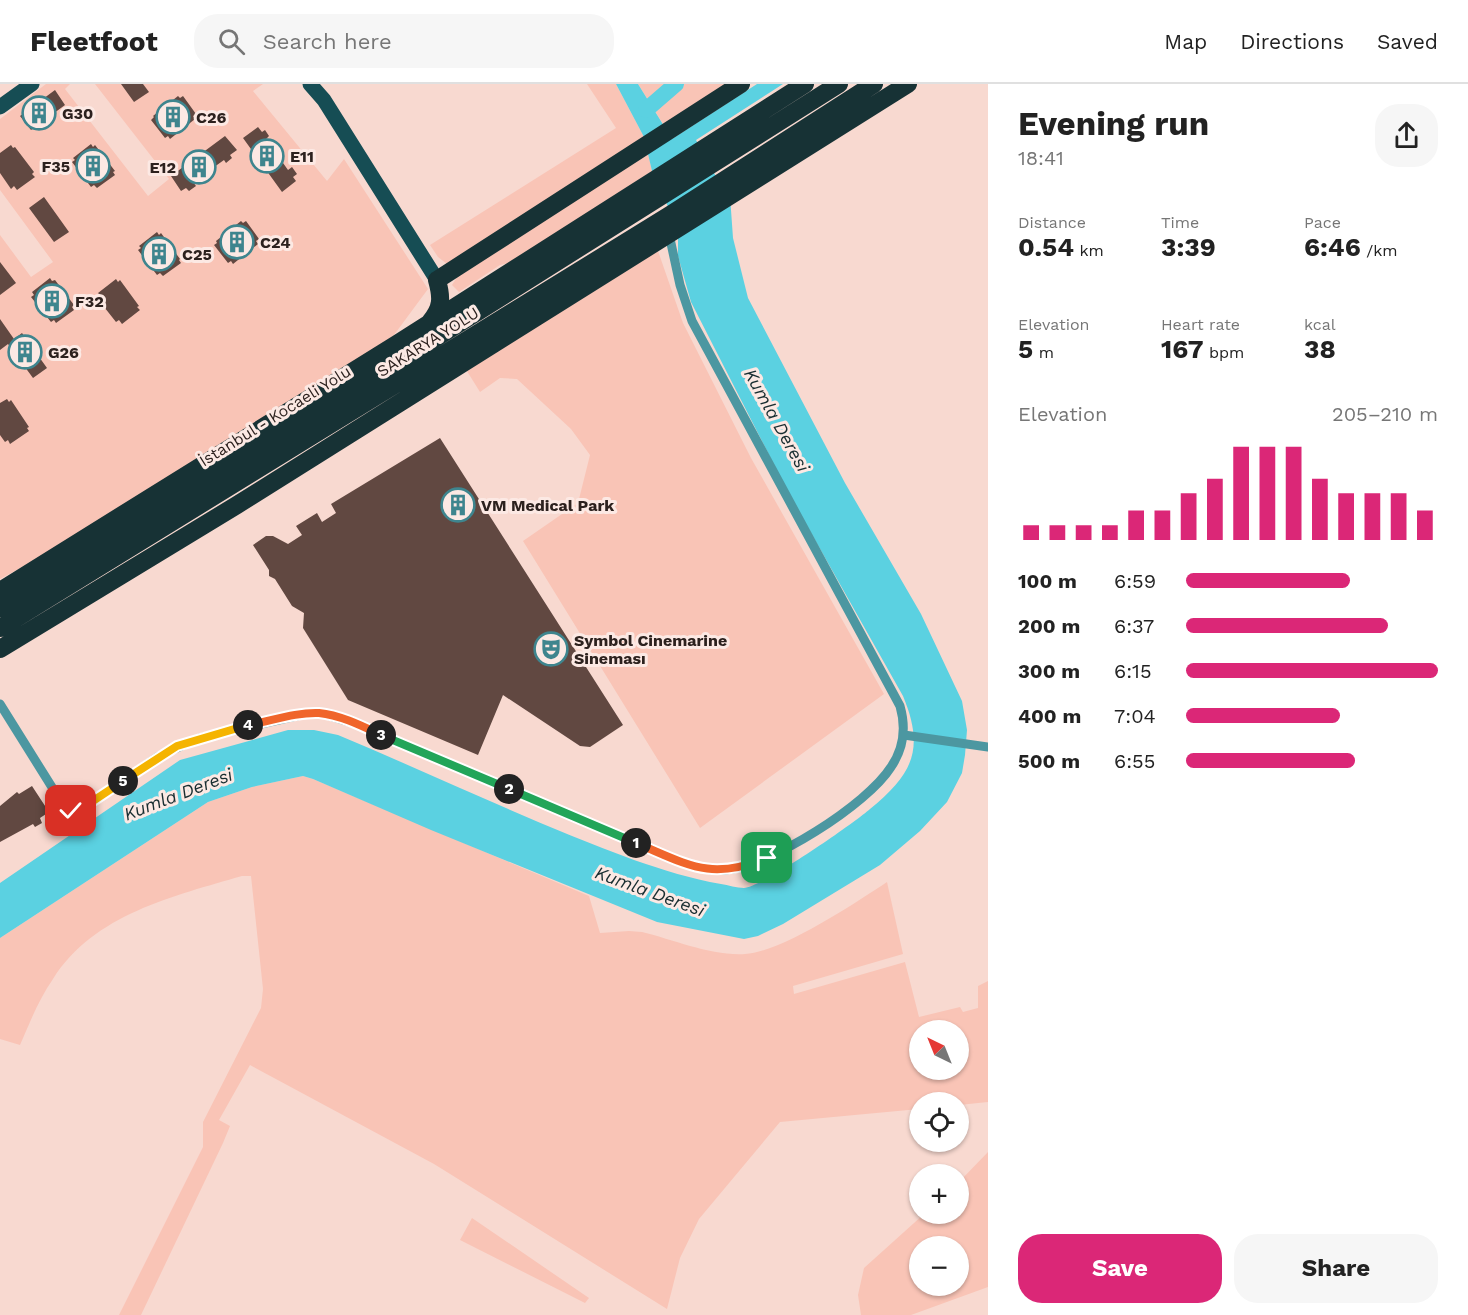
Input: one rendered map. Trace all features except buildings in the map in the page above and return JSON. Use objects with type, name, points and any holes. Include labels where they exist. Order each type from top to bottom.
[{"type":"highway","points":[[437,280],[741,84]]},
{"type":"highway","points":[[0,591],[428,324],[805,84]]},
{"type":"highway","points":[[736,149],[814,84]]},
{"type":"highway","points":[[736,149],[839,84]]},
{"type":"highway","name":"SAKARYA YOLU","points":[[0,628],[672,226],[874,84]]},
{"type":"highway","points":[[728,185],[876,105],[908,84]]},
{"type":"highway","name":"İstanbul - Kocaeli Yolu","points":[[0,608],[228,469],[736,149]]},
{"type":"highway","points":[[0,649],[237,505],[672,226]]},
{"type":"highway","points":[[437,280],[453,297],[458,298],[492,277],[514,269]]},
{"type":"highway","points":[[428,324],[439,309],[442,299],[437,280]]},
{"type":"main road","points":[[0,107],[32,84]]},
{"type":"main road","points":[[310,84],[324,100],[437,280]]},
{"type":"street","points":[[0,704],[66,808],[71,811],[87,805],[177,746],[244,726],[320,713],[359,725],[668,857],[706,869],[724,871],[744,867],[767,858],[844,813],[891,768],[906,736],[900,706],[692,321],[680,285],[672,226]]},
{"type":"street","points":[[906,736],[988,747]]},
{"type":"shaded area","points":[[46,84],[70,84],[65,89],[148,196],[169,179],[95,84],[263,84],[253,91],[327,181],[344,159],[428,289],[391,339],[59,547],[0,579],[0,235],[31,277],[53,262],[0,190],[0,119]]},
{"type":"shaded area","points":[[587,84],[616,84],[644,137],[447,264],[438,257],[430,245],[616,128]]},
{"type":"shaded area","points":[[638,84],[726,84],[663,124]]},
{"type":"shaded area","points":[[647,149],[652,171],[513,262],[500,265],[459,292],[452,285],[459,274]]},
{"type":"shaded area","points":[[657,248],[683,323],[751,458],[884,694],[700,828],[523,541],[578,503],[590,455],[571,429],[517,379],[500,378],[480,392],[465,368]]},
{"type":"shaded area","points":[[303,776],[589,896],[600,933],[642,932],[719,953],[745,954],[778,945],[818,925],[887,882],[903,954],[793,986],[794,994],[905,962],[919,1017],[960,1007],[963,1012],[978,1008],[978,986],[988,981],[988,1102],[969,1104],[969,1092],[909,1092],[909,1110],[780,1122],[699,1219],[680,1258],[667,1309],[434,1164],[250,1065],[219,1120],[230,1126],[141,1315],[119,1315],[203,1147],[203,1122],[261,1008],[263,989],[251,876],[242,876],[163,900],[113,923],[90,938],[70,957],[53,979],[20,1045],[0,1039],[0,938],[208,802],[252,787]]},
{"type":"shaded area","points":[[988,1152],[988,1287],[969,1294],[969,1236],[909,1236],[909,1296],[963,1296],[911,1315],[861,1315],[858,1295],[864,1268],[913,1224],[969,1224],[969,1172]]},
{"type":"shaded area","points":[[472,1218],[589,1298],[585,1303],[460,1240]]},
{"type":"water","name":"Kumla Deresi","points":[[616,84],[638,84],[672,139],[757,84],[783,84],[696,140],[720,184],[730,196],[733,238],[748,298],[845,483],[921,614],[962,701],[967,730],[965,755],[962,773],[947,802],[920,831],[880,865],[783,924],[758,936],[744,939],[657,922],[303,776],[252,787],[208,802],[0,938],[0,883],[180,760],[288,730],[314,730],[338,735],[597,846],[667,871],[741,888],[754,885],[769,877],[860,817],[885,796],[905,772],[914,746],[910,715],[903,696],[788,492],[691,302],[678,256],[678,229],[652,171],[644,137]]},
{"type":"waterway","points":[[646,110],[676,84]]},
{"type":"place","name":"G30","points":[[39,113]]},
{"type":"place","name":"C26","points":[[173,117]]},
{"type":"place","name":"E11","points":[[267,156]]},
{"type":"place","name":"F35","points":[[93,166]]},
{"type":"place","name":"E12","points":[[199,167]]},
{"type":"place","name":"C24","points":[[237,242]]},
{"type":"place","name":"C25","points":[[159,254]]},
{"type":"place","name":"F32","points":[[52,301]]},
{"type":"place","name":"G26","points":[[25,352]]},
{"type":"place","name":"VM Medical Park","points":[[458,505]]},
{"type":"place","name":"Symbol Cinemarine Sineması","points":[[551,649]]},
{"type":"route","points":[[71,811],[87,805],[177,746],[244,726],[320,713],[359,725],[688,864],[724,871],[744,867],[767,858]]}]
